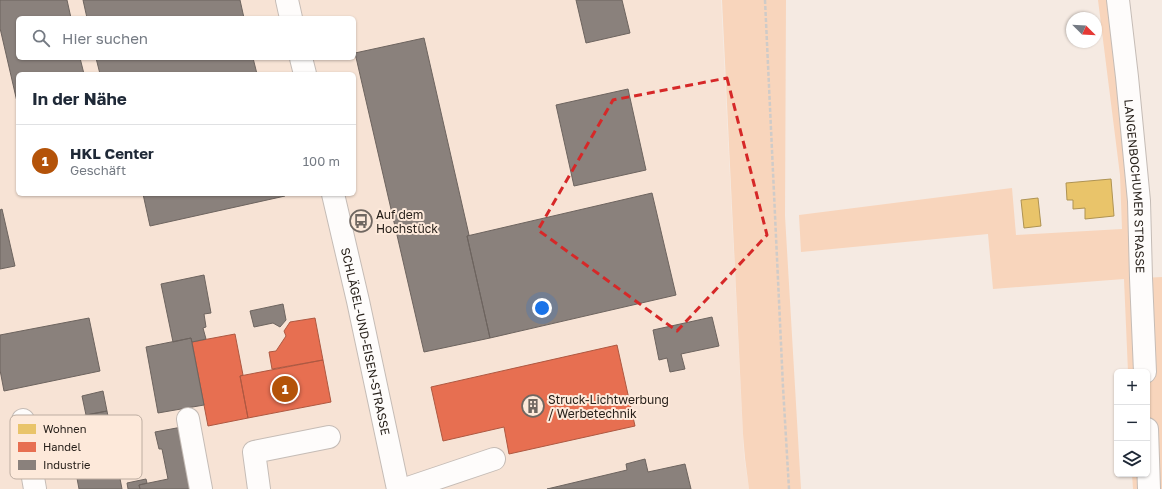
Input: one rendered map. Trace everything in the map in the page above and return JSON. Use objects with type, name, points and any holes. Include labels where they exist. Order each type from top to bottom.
[{"type":"street","points":[[287,0],[291,16]]},
{"type":"street","name":"LANGENBOCHUMER STRASSE","points":[[1118,0],[1140,200],[1141,278],[1145,369]]},
{"type":"street","points":[[302,60],[304,72]]},
{"type":"street","name":"SCHLÄGEL-UND-EISEN-STRASSE","points":[[334,196],[398,489]]},
{"type":"street","points":[[188,419],[201,489]]},
{"type":"street","points":[[259,489],[254,452],[329,437]]},
{"type":"street","points":[[1148,441],[1150,489]]},
{"type":"street","points":[[405,489],[494,459]]},
{"type":"street","points":[[33,479],[35,489]]},
{"type":"path","points":[[765,0],[782,379],[789,489]]},
{"type":"highlighted area","points":[[727,78],[767,235],[677,331],[538,230],[613,100]]},
{"type":"shaded area","points":[[0,0],[721,0],[744,456],[749,489],[0,489]]},
{"type":"shaded area","points":[[722,0],[786,0],[785,216],[801,489],[749,489],[743,434]]},
{"type":"shaded area","points":[[1098,0],[1118,0],[1141,278],[1162,277],[1162,489],[1133,489],[1132,477],[1150,477],[1150,369],[1128,369],[1124,279],[993,289],[988,234],[801,252],[799,215],[1012,188],[1016,235],[1122,229],[1120,175],[1102,32],[1102,12],[1100,12]]},
{"type":"building: Wohnen","points":[[1111,179],[1114,216],[1085,219],[1085,208],[1073,209],[1073,200],[1067,200],[1066,183]]},
{"type":"building: Wohnen","points":[[1038,198],[1041,226],[1024,228],[1021,200]]},
{"type":"building: Handel","points":[[315,318],[323,360],[272,369],[269,352],[276,351],[286,336],[284,331],[290,322]]},
{"type":"building: Handel","points":[[235,334],[243,375],[240,376],[248,418],[208,426],[192,342]]},
{"type":"building: Handel","name":"Struck-Lichtwerbung / Werbetechnik","points":[[617,345],[635,426],[509,454],[504,427],[443,441],[431,387]]},
{"type":"building: Handel","points":[[323,360],[331,402],[248,418],[240,376]]},
{"type":"building: Industrie","points":[[0,0],[67,0],[71,16],[16,16],[16,60],[80,60],[84,72],[16,72],[16,97],[0,28]]},
{"type":"building: Industrie","points":[[83,0],[240,0],[244,16],[87,16]]},
{"type":"building: Industrie","points":[[576,0],[622,0],[630,33],[586,43]]},
{"type":"building: Industrie","points":[[424,38],[469,235],[467,236],[490,338],[424,352],[356,53]]},
{"type":"building: Industrie","points":[[96,60],[254,60],[256,72],[100,72]]},
{"type":"building: Industrie","points":[[628,89],[646,170],[574,186],[556,105]]},
{"type":"building: Industrie","points":[[652,193],[676,295],[490,338],[467,236]]},
{"type":"building: Industrie","points":[[143,196],[285,196],[150,226]]},
{"type":"building: Industrie","points":[[2,209],[15,266],[0,269],[0,210]]},
{"type":"building: Industrie","points":[[204,275],[211,313],[204,314],[206,327],[203,328],[206,339],[192,342],[191,338],[173,342],[161,284]]},
{"type":"building: Industrie","points":[[283,304],[286,320],[280,327],[273,323],[254,327],[250,311]]},
{"type":"building: Industrie","points":[[712,317],[719,346],[681,354],[685,369],[670,372],[667,358],[659,360],[653,330]]},
{"type":"building: Industrie","points":[[89,318],[100,371],[4,391],[0,370],[0,335]]},
{"type":"building: Industrie","points":[[191,338],[204,405],[158,413],[146,347]]},
{"type":"building: Industrie","points":[[103,391],[107,411],[86,415],[82,396]]},
{"type":"building: Industrie","points":[[107,411],[108,415],[86,415]]},
{"type":"building: Industrie","points":[[182,427],[195,489],[140,489],[139,485],[168,479],[162,449],[159,449],[155,432]]},
{"type":"building: Industrie","points":[[645,459],[648,472],[685,464],[691,489],[547,489],[627,470],[626,464]]},
{"type":"building: Industrie","points":[[77,479],[120,479],[122,489],[79,489]]},
{"type":"building: Industrie","points":[[146,479],[147,483],[139,485],[140,489],[128,489],[127,483]]},
{"type":"place","name":"Auf dem Hochstück","points":[[361,221]]},
{"type":"place","name":"HKL Center","points":[[285,389]]},
{"type":"place","name":"Struck-Lichtwerbung / Werbetechnik","points":[[533,406]]}]
